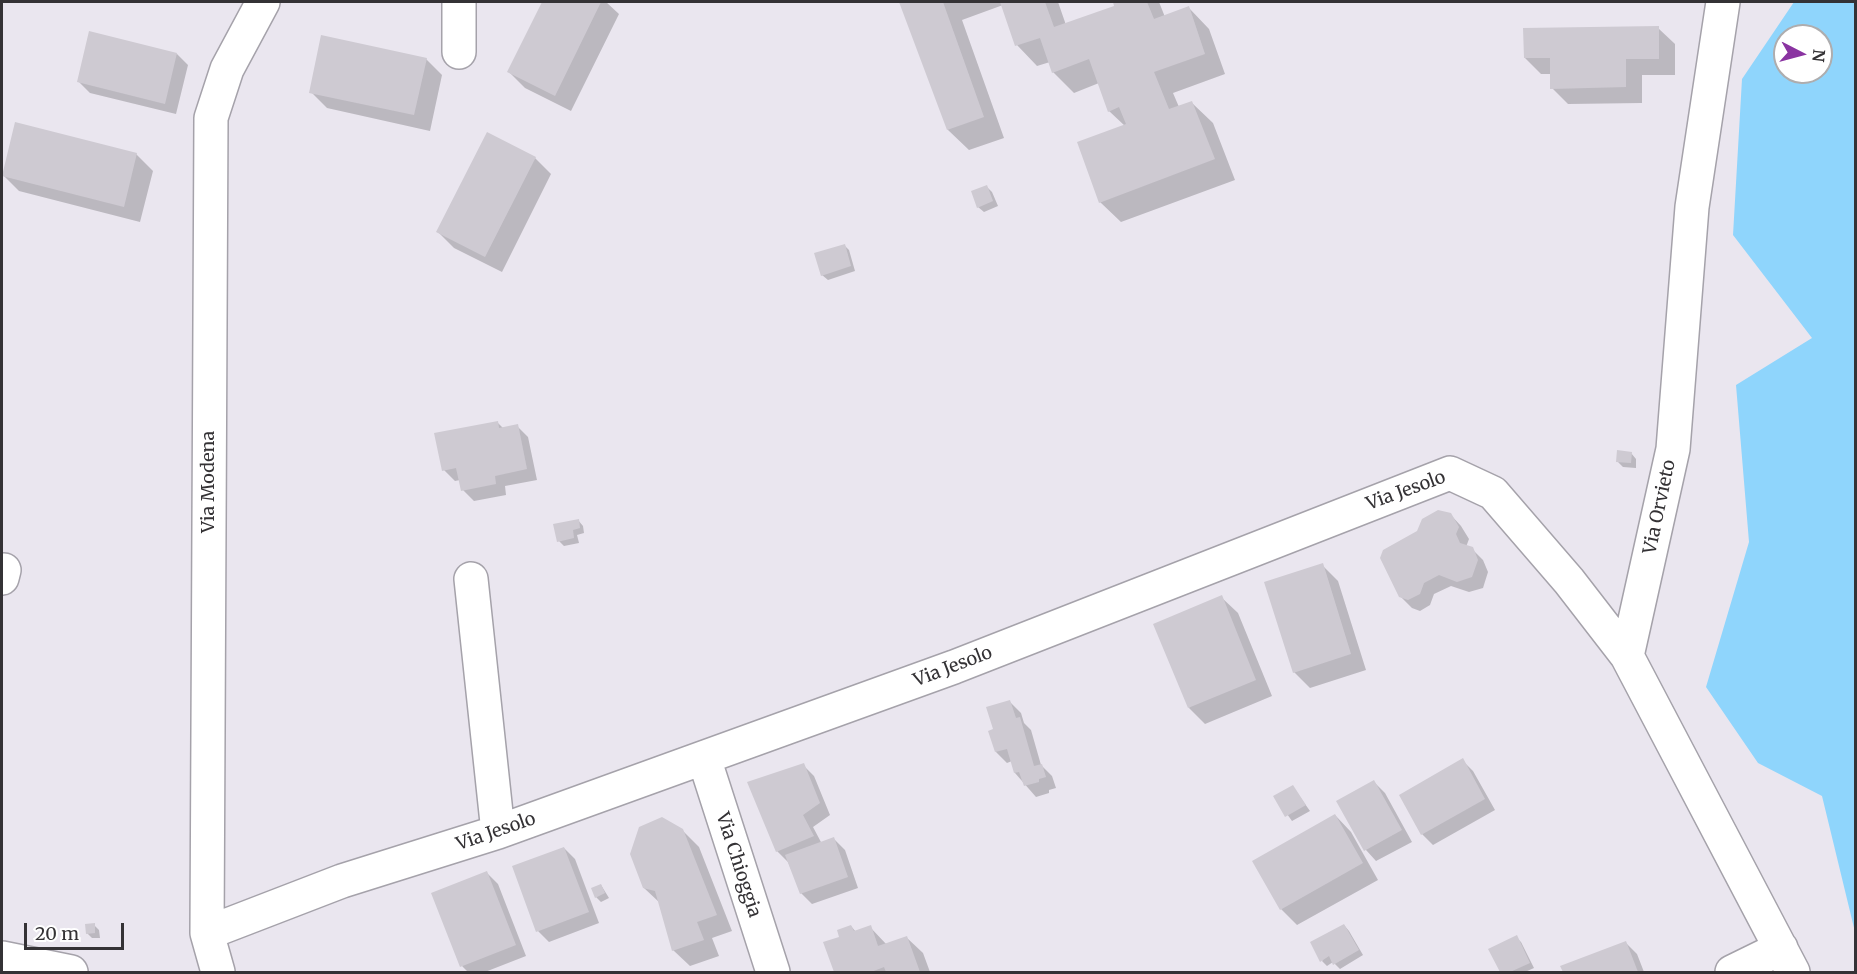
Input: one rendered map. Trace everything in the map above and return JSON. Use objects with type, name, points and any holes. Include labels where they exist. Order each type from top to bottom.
[{"type":"street","name":"Via Modena","points":[[218,972],[207,933],[211,118],[228,69],[263,2]]},
{"type":"street","points":[[459,2],[459,52]]},
{"type":"street","name":"Via Orvieto","points":[[1627,656],[1672,448],[1692,207],[1723,2]]},
{"type":"street","name":"Via Jesolo","points":[[207,933],[342,881],[498,832],[954,667],[1450,473],[1493,493],[1569,581],[1627,656]]},
{"type":"street","points":[[471,579],[498,832]]},
{"type":"street","points":[[1627,656],[1787,960],[1732,972]]},
{"type":"street","name":"Via Chioggia","points":[[704,758],[773,972]]},
{"type":"street","points":[[2,958],[71,972]]},
{"type":"water","points":[[1794,2],[1855,2],[1855,932],[1822,796],[1758,763],[1706,687],[1749,542],[1736,385],[1812,338],[1733,235],[1742,79],[1773,33],[1773,84],[1833,84],[1833,24],[1779,24]]},
{"type":"building","points":[[542,2],[601,2],[555,96],[507,72]]},
{"type":"building","points":[[899,2],[943,2],[984,117],[947,130]]},
{"type":"building","points":[[1000,2],[1045,2],[1054,27],[1114,6],[1113,2],[1147,2],[1154,19],[1189,6],[1205,54],[1154,72],[1169,109],[1192,101],[1215,159],[1099,203],[1077,142],[1126,124],[1119,107],[1108,112],[1089,59],[1052,73],[1040,38],[1015,46]]},
{"type":"building","points":[[1659,26],[1659,59],[1626,59],[1626,87],[1550,89],[1550,58],[1524,58],[1523,28]]},
{"type":"building","points":[[89,31],[177,53],[165,104],[77,82]]},
{"type":"building","points":[[321,35],[427,58],[414,115],[309,93]]},
{"type":"building","points":[[15,122],[137,153],[124,207],[2,176]]},
{"type":"building","points":[[487,132],[536,157],[485,257],[436,232]]},
{"type":"building","points":[[987,185],[993,201],[977,208],[971,191]]},
{"type":"building","points":[[845,244],[851,266],[821,276],[814,253]]},
{"type":"building","points":[[498,421],[499,428],[518,424],[527,469],[495,476],[496,484],[461,491],[456,468],[442,471],[434,433]]},
{"type":"building","points":[[1617,450],[1632,452],[1631,463],[1616,462]]},
{"type":"building","points":[[1438,510],[1451,513],[1459,527],[1456,534],[1460,543],[1473,547],[1478,560],[1472,577],[1457,582],[1439,575],[1424,583],[1420,594],[1408,600],[1399,597],[1380,558],[1383,550],[1417,531],[1422,519]]},
{"type":"building","points":[[579,519],[580,528],[573,530],[574,538],[557,542],[553,524]]},
{"type":"building","points":[[1323,563],[1351,654],[1293,673],[1264,582]]},
{"type":"building","points":[[1222,595],[1256,680],[1188,708],[1153,624]]},
{"type":"building","points":[[1010,700],[1016,718],[1020,717],[1034,766],[1042,764],[1046,777],[1039,779],[1039,782],[1024,786],[1019,772],[1014,773],[1007,749],[995,752],[988,731],[993,729],[986,707]]},
{"type":"building","points":[[1463,758],[1485,799],[1421,835],[1399,795]]},
{"type":"building","points":[[804,763],[820,803],[803,815],[814,836],[776,852],[747,782]]},
{"type":"building","points":[[1374,780],[1402,830],[1364,851],[1336,801]]},
{"type":"building","points":[[1293,785],[1306,805],[1285,817],[1273,796]]},
{"type":"building","points":[[1335,814],[1363,863],[1280,910],[1252,861]]},
{"type":"building","points":[[662,817],[683,829],[717,915],[697,922],[704,940],[672,951],[655,891],[643,888],[630,854],[639,827]]},
{"type":"building","points":[[834,837],[848,877],[800,894],[785,855]]},
{"type":"building","points":[[564,847],[589,912],[536,932],[512,866]]},
{"type":"building","points":[[487,871],[516,945],[460,967],[431,893]]},
{"type":"building","points":[[601,884],[605,893],[595,898],[591,888]]},
{"type":"building","points":[[95,923],[95,933],[86,934],[85,924]]},
{"type":"building","points":[[1344,924],[1359,950],[1333,965],[1329,956],[1320,962],[1310,942]]},
{"type":"building","points":[[851,925],[854,931],[871,925],[878,946],[907,936],[920,972],[886,972],[884,967],[871,972],[834,972],[823,942],[839,937],[837,930]]},
{"type":"building","points":[[1517,935],[1530,963],[1510,972],[1500,972],[1488,949]]},
{"type":"building","points":[[1626,941],[1638,972],[1563,972],[1560,966]]}]
